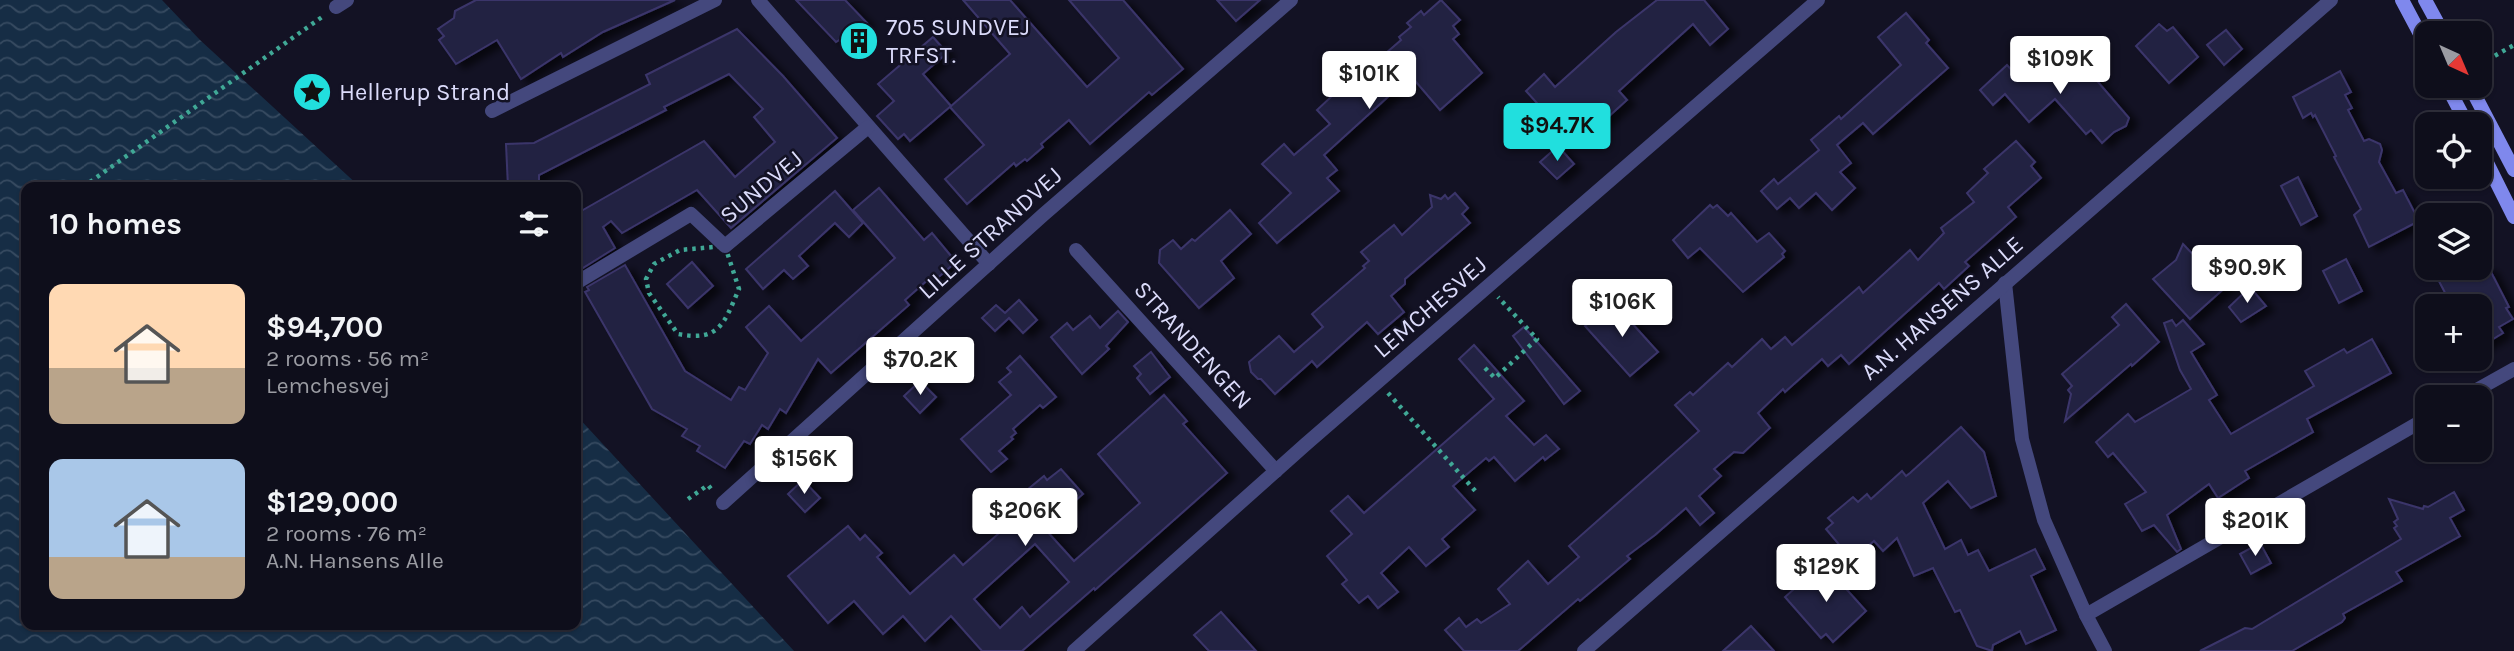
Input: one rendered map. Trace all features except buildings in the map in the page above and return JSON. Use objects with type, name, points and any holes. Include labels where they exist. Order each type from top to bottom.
[{"type":"main road","points":[[2402,0],[2415,24]]},
{"type":"main road","points":[[2425,0],[2436,21]]},
{"type":"main road","points":[[2476,98],[2514,170]]},
{"type":"main road","points":[[2492,173],[2514,217]]},
{"type":"street","points":[[492,111],[715,0]]},
{"type":"street","points":[[758,0],[989,264]]},
{"type":"street","name":"LILLE STRANDVEJ","points":[[723,503],[989,264],[1291,0]]},
{"type":"street","name":"LEMCHESVEJ","points":[[1074,651],[1276,471],[1818,0]]},
{"type":"street","name":"A.N. HANSENS ALLE","points":[[1584,651],[2331,0]]},
{"type":"street","name":"SUNDVEJ","points":[[581,281],[691,214],[725,246],[868,127]]},
{"type":"street","name":"STRANDENGEN","points":[[1076,250],[1276,471]]},
{"type":"street","points":[[2006,283],[2022,439],[2044,520],[2105,651]]},
{"type":"street","points":[[2485,385],[2514,369]]},
{"type":"street","points":[[2086,615],[2415,425]]},
{"type":"path","points":[[90,182],[342,4]]},
{"type":"path","points":[[2492,57],[2514,45]]},
{"type":"path","points":[[725,246],[738,289],[724,322],[712,333],[696,338],[678,334],[649,293],[646,279],[654,264],[680,250],[725,246]]},
{"type":"path","points":[[1485,368],[1495,378],[1537,339],[1488,287]]},
{"type":"path","points":[[1378,382],[1478,494]]},
{"type":"path","points":[[688,499],[708,485]]},
{"type":"water","points":[[0,0],[162,0],[200,40],[355,182],[21,182],[21,630],[581,630],[581,420],[794,651],[0,651]]},
{"type":"place","name":"705 SUNDVEJ TRFST.","points":[[859,41]]},
{"type":"place","name":"Hellerup Strand","points":[[312,92]]}]
